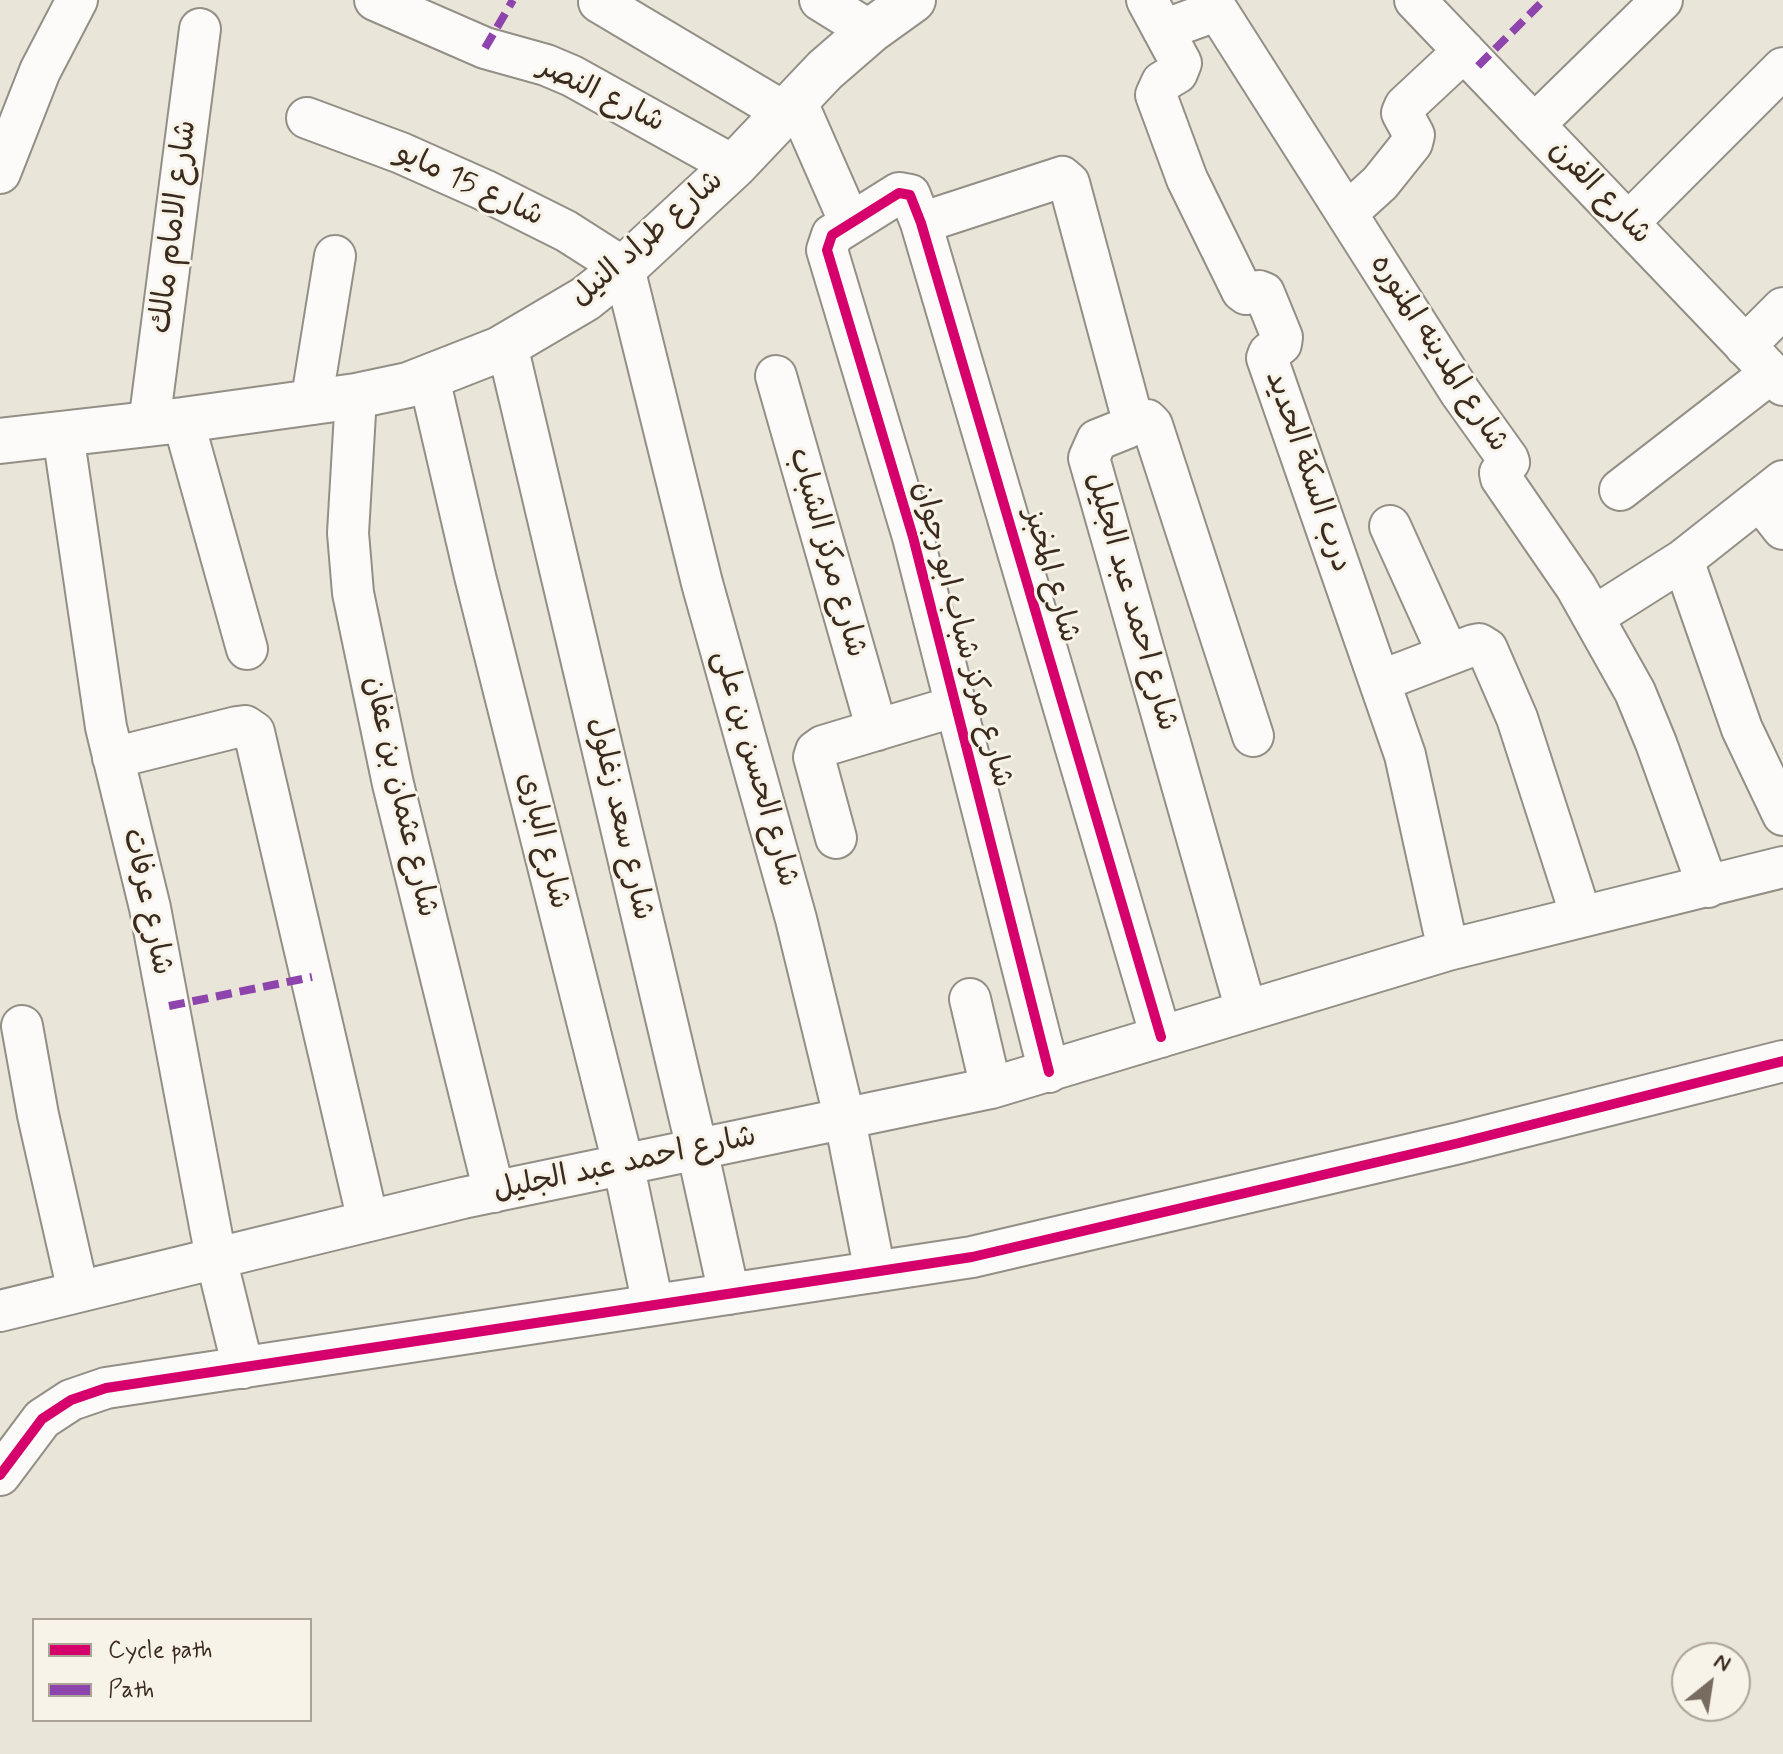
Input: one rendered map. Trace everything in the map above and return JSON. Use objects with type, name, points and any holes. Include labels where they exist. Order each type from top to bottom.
[{"type":"street","points":[[0,173],[40,71],[77,0]]},
{"type":"street","name":"شارع النصر","points":[[375,0],[485,48],[546,65],[572,76],[734,166]]},
{"type":"street","points":[[820,0],[870,31]]},
{"type":"street","name":"شارع طراد النيل","points":[[0,441],[356,396],[429,378],[507,345],[585,299],[624,268],[734,166],[825,70],[870,31],[913,0]]},
{"type":"street","name":"شارع الفرن","points":[[1415,0],[1766,368]]},
{"type":"street","points":[[1534,125],[1662,0]]},
{"type":"street","points":[[599,2],[790,106],[850,223]]},
{"type":"street","name":"شارع المدينه المنوره","points":[[1155,15],[1219,13],[1460,392],[1508,459],[1500,473],[1501,478],[1576,587],[1635,692],[1708,887]]},
{"type":"street","name":"درب السكة الحديد","points":[[1155,15],[1181,67],[1157,90],[1167,130],[1187,179],[1242,291],[1246,294],[1264,293],[1282,337],[1281,344],[1267,358],[1405,755],[1448,950]]},
{"type":"street","name":"شارع الامام مالك","points":[[166,422],[200,29]]},
{"type":"street","points":[[1347,213],[1380,183],[1412,143],[1414,135],[1402,113],[1405,106],[1464,51]]},
{"type":"street","points":[[1628,223],[1783,68]]},
{"type":"street","name":"شارع 15 مايو","points":[[307,118],[401,153],[484,190],[566,231],[624,268]]},
{"type":"street","points":[[921,223],[1062,177],[1069,183],[1133,421],[1147,420],[1152,425],[1253,736]]},
{"type":"street","name":"شارع المخبز","points":[[850,223],[904,192],[910,195],[921,223],[1161,1037]]},
{"type":"street","name":"شارع مركز شباب ابو رجوان","points":[[850,223],[832,235],[826,246],[913,537],[1049,1072]]},
{"type":"street","points":[[311,404],[335,256]]},
{"type":"street","name":"شارع الحسن بن على","points":[[624,268],[702,583],[796,919],[845,1120],[875,1272]]},
{"type":"street","points":[[1620,490],[1766,368],[1783,308]]},
{"type":"street","name":"شارع سعد زغلول","points":[[507,345],[729,1294]]},
{"type":"street","name":"شارع مركز الشباب","points":[[776,376],[877,730]]},
{"type":"street","name":"شارع البارى","points":[[429,378],[479,591],[623,1163],[653,1305]]},
{"type":"street","name":"شارع عثمان بن عفان","points":[[356,396],[348,533],[353,593],[393,784],[494,1192]]},
{"type":"street","name":"شارع احمد عبد الجليل","points":[[1133,421],[1127,428],[1097,440],[1089,458],[1246,1010]]},
{"type":"street","points":[[166,422],[247,649]]},
{"type":"street","name":"شارع عرفات","points":[[63,434],[106,727],[150,908],[216,1258],[243,1368]]},
{"type":"street","points":[[1593,617],[1775,504]]},
{"type":"street","points":[[1390,526],[1448,654]]},
{"type":"street","points":[[1683,560],[1742,729],[1783,815]]},
{"type":"street","points":[[1380,681],[1479,644],[1487,649],[1537,778],[1581,916]]},
{"type":"street","points":[[836,838],[814,754],[823,746],[956,706]]},
{"type":"street","points":[[113,758],[237,727],[245,726],[254,732],[368,1221]]},
{"type":"street","name":"شارع احمد عبد الجليل","points":[[0,1311],[494,1192],[991,1088],[1448,950],[1783,867]]},
{"type":"street","points":[[970,999],[991,1088]]},
{"type":"street","points":[[22,1026],[78,1291]]},
{"type":"street","points":[[0,1475],[42,1419],[71,1400],[106,1388],[972,1257],[1459,1143],[1783,1061]]},
{"type":"marked path","points":[[485,48],[513,0]]},
{"type":"marked path","points":[[1478,66],[1544,0]]},
{"type":"marked path","points":[[169,1006],[312,977]]},
{"type":"cycle path","points":[[1049,1072],[913,537],[827,250],[832,235],[899,193],[910,195],[921,223],[1161,1037]]},
{"type":"cycle path","points":[[0,1475],[42,1419],[71,1400],[106,1388],[972,1257],[1459,1143],[1783,1061]]}]
